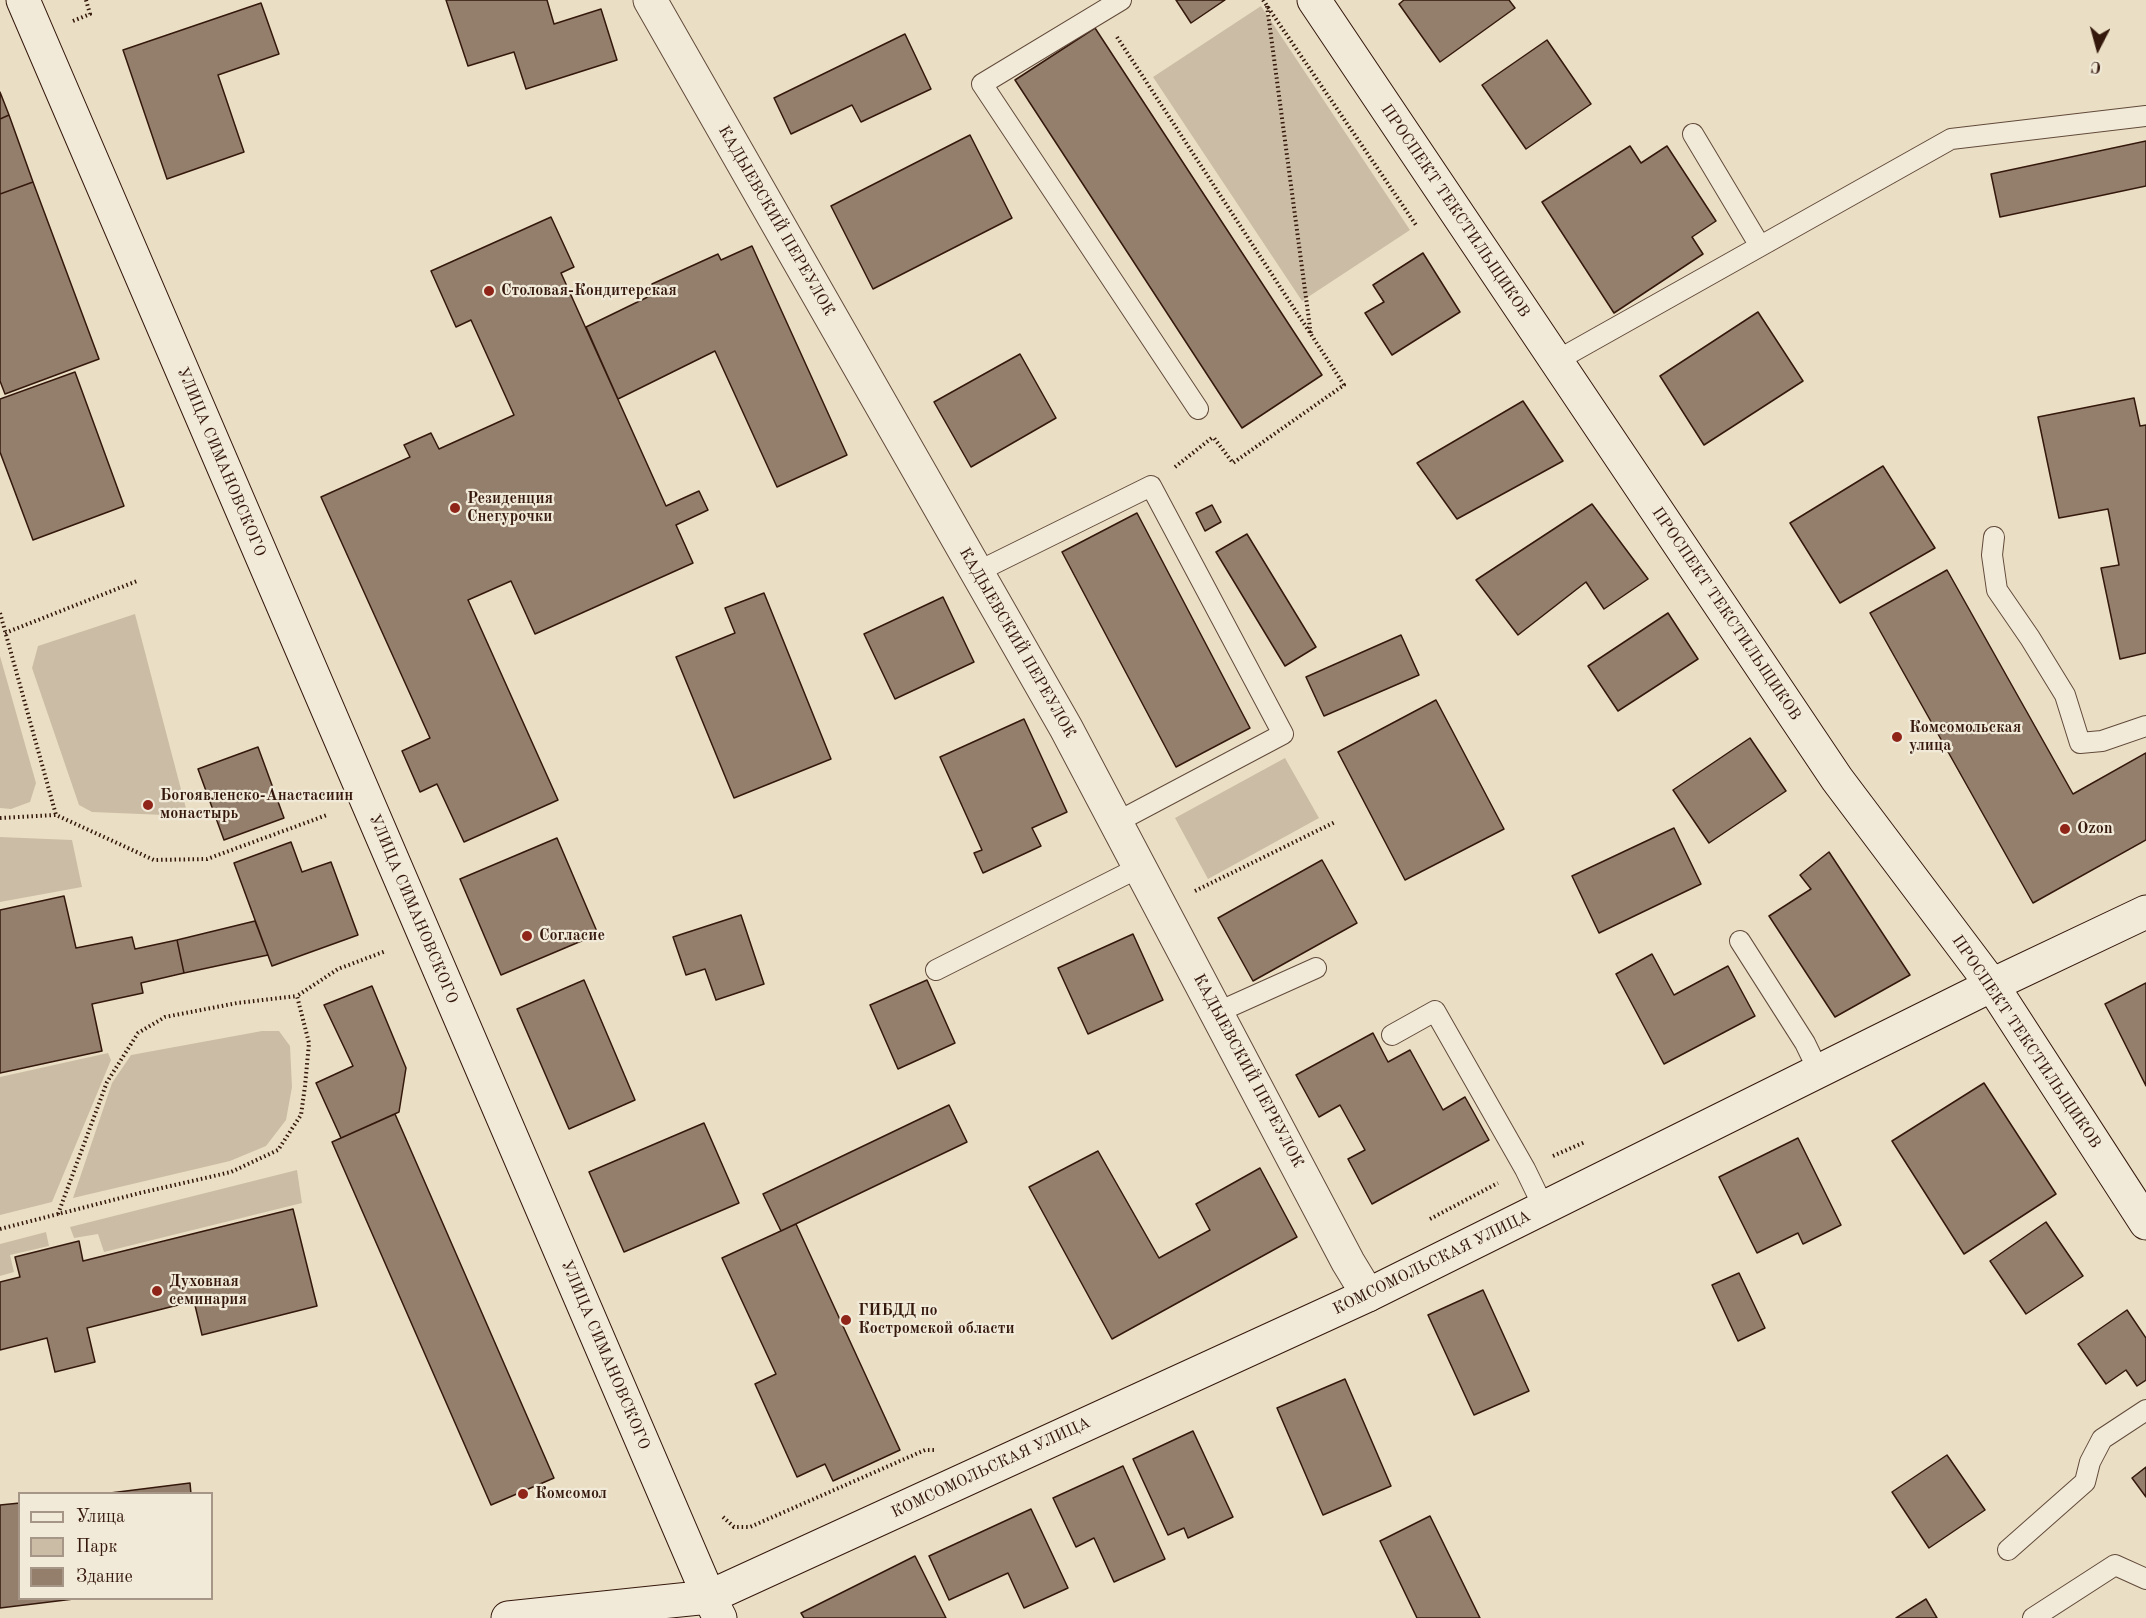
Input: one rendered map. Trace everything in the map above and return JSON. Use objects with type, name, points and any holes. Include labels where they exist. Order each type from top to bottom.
[{"type":"street","name":"УЛИЦА СИМАНОВСКОГО","points":[[23,0],[715,1608]]},
{"type":"street","name":"КАДЫЕВСКИЙ ПЕРЕУЛОК","points":[[650,0],[1117,822],[1348,1262],[1368,1295]]},
{"type":"street","name":"ПРОСПЕКТ ТЕКСТИЛЬЩИКОВ","points":[[1314,0],[1837,779],[1992,985],[2146,1223]]},
{"type":"street","name":"КОМСОМОЛЬСКАЯ УЛИЦА","points":[[664,1618],[715,1608],[1368,1295],[1992,985],[2146,912]]},
{"type":"street","name":"КОМСОМОЛЬСКАЯ УЛИЦА","points":[[508,1618],[715,1608]]},
{"type":"lane","points":[[1120,0],[982,84],[1198,409]]},
{"type":"lane","points":[[1556,361],[1951,139],[2146,116]]},
{"type":"lane","points":[[1693,134],[1760,246]]},
{"type":"lane","points":[[977,572],[1151,486],[1283,734],[1117,822]]},
{"type":"lane","points":[[1994,537],[1992,555],[1997,590],[2065,695],[2080,743],[2102,741],[2146,726]]},
{"type":"lane","points":[[936,970],[1140,867]]},
{"type":"lane","points":[[1740,941],[1805,1043],[1819,1072]]},
{"type":"lane","points":[[1218,1012],[1316,968]]},
{"type":"lane","points":[[1392,1035],[1435,1011],[1525,1169],[1544,1208]]},
{"type":"lane","points":[[2008,1550],[2085,1482],[2090,1462],[2102,1439],[2146,1410]]},
{"type":"lane","points":[[2033,1618],[2115,1565],[2146,1580]]},
{"type":"path","points":[[86,0],[90,14]]},
{"type":"path","points":[[1263,0],[1419,229]]},
{"type":"path","points":[[1267,5],[1312,338]]},
{"type":"path","points":[[1101,12],[1344,385],[1233,463],[1214,438],[1198,409]]},
{"type":"path","points":[[1151,486],[1214,438]]},
{"type":"path","points":[[6,633],[137,581]]},
{"type":"path","points":[[0,613],[56,815]]},
{"type":"path","points":[[0,818],[56,815],[154,860],[207,859],[327,815]]},
{"type":"path","points":[[1162,908],[1335,822]]},
{"type":"path","points":[[58,1214],[107,1082],[138,1033],[165,1017],[237,1003],[297,996],[338,969],[386,951]]},
{"type":"path","points":[[0,1229],[140,1192],[231,1172],[278,1150],[301,1115],[305,1086],[309,1043],[297,996]]},
{"type":"path","points":[[1421,1224],[1525,1169],[1590,1140]]},
{"type":"path","points":[[723,1517],[734,1527],[750,1527],[925,1450],[947,1451]]},
{"type":"green space","points":[[1261,6],[1410,230],[1302,301],[1153,77]]},
{"type":"green space","points":[[135,614],[188,816],[92,812],[79,805],[32,668],[38,646]]},
{"type":"green space","points":[[0,656],[36,783],[30,802],[11,809],[0,808]]},
{"type":"green space","points":[[1285,758],[1319,818],[1208,879],[1175,818]]},
{"type":"green space","points":[[0,837],[72,840],[82,887],[0,902]]},
{"type":"green space","points":[[262,1031],[279,1031],[290,1046],[292,1087],[286,1120],[266,1146],[230,1161],[73,1198],[112,1083],[131,1055]]},
{"type":"green space","points":[[108,1053],[111,1060],[52,1202],[0,1215],[0,1077]]},
{"type":"green space","points":[[297,1170],[302,1203],[104,1252],[98,1234],[74,1238],[70,1227]]},
{"type":"green space","points":[[46,1232],[49,1246],[10,1255],[14,1272],[0,1276],[0,1244]]},
{"type":"building","points":[[446,0],[547,0],[554,24],[601,9],[617,60],[526,89],[514,52],[468,66]]},
{"type":"building","points":[[1176,0],[1225,0],[1191,23]]},
{"type":"building","points":[[1404,0],[1509,0],[1515,8],[1440,62],[1399,4]]},
{"type":"building","points":[[261,3],[279,54],[218,75],[244,152],[167,179],[123,50]]},
{"type":"building","points":[[1095,28],[1322,375],[1242,428],[1015,80]]},
{"type":"building","points":[[905,34],[931,89],[861,122],[852,105],[791,134],[774,98]]},
{"type":"building","points":[[1547,40],[1591,104],[1526,149],[1482,85]]},
{"type":"building","points":[[0,92],[9,115],[0,119]]},
{"type":"building","points":[[9,115],[33,182],[0,194],[0,119]]},
{"type":"building","points":[[970,135],[1012,218],[873,289],[831,206]]},
{"type":"building","points":[[2146,141],[2146,186],[2000,217],[1991,174]]},
{"type":"building","points":[[1630,146],[1641,163],[1667,146],[1716,221],[1692,237],[1703,254],[1614,313],[1542,202]]},
{"type":"building","points":[[33,182],[99,359],[5,394],[0,381],[0,194]]},
{"type":"building","points":[[551,217],[574,267],[561,273],[666,506],[699,491],[708,510],[676,525],[693,563],[535,634],[511,581],[468,600],[558,800],[464,842],[437,784],[420,792],[402,751],[430,738],[321,497],[410,457],[404,445],[431,433],[439,449],[514,415],[471,320],[456,327],[431,271]]},
{"type":"building","points":[[752,246],[847,455],[777,487],[715,351],[618,399],[586,327],[656,293],[652,284],[718,254],[721,260]]},
{"type":"building","points":[[1423,253],[1460,312],[1392,355],[1365,313],[1384,302],[1373,285]]},
{"type":"building","points":[[1758,312],[1803,381],[1704,445],[1660,376]]},
{"type":"building","points":[[1020,354],[1056,418],[971,467],[934,402]]},
{"type":"building","points":[[75,372],[124,506],[33,540],[0,452],[0,399]]},
{"type":"building","points":[[2134,398],[2140,426],[2146,425],[2146,653],[2120,659],[2101,568],[2119,565],[2108,509],[2059,518],[2038,417]]},
{"type":"building","points":[[1523,401],[1563,461],[1457,519],[1417,463]]},
{"type":"building","points":[[1883,466],[1935,548],[1840,603],[1790,523]]},
{"type":"building","points":[[1592,504],[1648,579],[1604,609],[1586,582],[1518,635],[1476,580]]},
{"type":"building","points":[[1212,505],[1221,522],[1205,531],[1196,513]]},
{"type":"building","points":[[1137,513],[1250,728],[1176,767],[1062,552]]},
{"type":"building","points":[[1247,534],[1316,647],[1285,666],[1216,552]]},
{"type":"building","points":[[1947,570],[2073,794],[2146,753],[2146,840],[2033,903],[1870,613]]},
{"type":"building","points":[[764,593],[831,759],[734,798],[676,657],[735,633],[725,608]]},
{"type":"building","points":[[943,597],[974,662],[895,699],[864,634]]},
{"type":"building","points":[[1668,613],[1698,659],[1618,711],[1588,666]]},
{"type":"building","points":[[1401,635],[1419,675],[1324,716],[1306,677]]},
{"type":"building","points":[[1436,700],[1504,829],[1405,880],[1338,752]]},
{"type":"building","points":[[1024,719],[1067,812],[1032,828],[1041,846],[983,873],[974,853],[982,850],[940,757]]},
{"type":"building","points":[[1750,738],[1786,791],[1709,843],[1673,790]]},
{"type":"building","points":[[258,747],[284,818],[224,840],[198,769]]},
{"type":"building","points":[[1674,828],[1701,884],[1599,933],[1572,876]]},
{"type":"building","points":[[557,838],[598,934],[501,975],[460,879]]},
{"type":"building","points":[[291,842],[302,872],[331,862],[358,935],[272,966],[234,863]]},
{"type":"building","points":[[1829,852],[1910,975],[1835,1017],[1769,916],[1811,889],[1800,875]]},
{"type":"building","points":[[1322,860],[1357,923],[1253,981],[1218,918]]},
{"type":"building","points":[[64,896],[76,948],[132,937],[135,949],[177,940],[184,973],[141,983],[143,993],[92,1004],[102,1051],[0,1073],[0,910]]},
{"type":"building","points":[[741,915],[764,984],[716,1000],[705,969],[686,975],[673,937]]},
{"type":"building","points":[[255,921],[268,955],[184,973],[177,940]]},
{"type":"building","points":[[1133,934],[1163,1000],[1088,1034],[1058,968]]},
{"type":"building","points":[[1652,954],[1674,995],[1728,966],[1755,1016],[1664,1064],[1616,974]]},
{"type":"building","points":[[584,980],[635,1100],[569,1129],[517,1009]]},
{"type":"building","points":[[927,980],[955,1043],[898,1069],[870,1005]]},
{"type":"building","points":[[2146,983],[2146,1086],[2105,1004]]},
{"type":"building","points":[[372,986],[406,1068],[399,1112],[341,1138],[316,1083],[353,1066],[324,1005]]},
{"type":"building","points":[[1373,1033],[1388,1062],[1410,1050],[1443,1110],[1465,1097],[1489,1140],[1372,1204],[1348,1159],[1365,1150],[1340,1105],[1319,1117],[1296,1075]]},
{"type":"building","points":[[1984,1083],[2056,1194],[1964,1254],[1892,1141]]},
{"type":"building","points":[[949,1105],[967,1142],[781,1231],[763,1194]]},
{"type":"building","points":[[395,1114],[554,1478],[491,1505],[332,1142]]},
{"type":"building","points":[[704,1123],[739,1203],[624,1252],[589,1172]]},
{"type":"building","points":[[1798,1138],[1841,1225],[1803,1244],[1798,1233],[1757,1253],[1719,1177]]},
{"type":"building","points":[[1098,1151],[1159,1258],[1210,1230],[1196,1204],[1260,1168],[1297,1237],[1112,1339],[1029,1187]]},
{"type":"building","name":"Духовная семинария","points":[[293,1209],[317,1306],[202,1335],[194,1301],[87,1328],[95,1362],[55,1372],[47,1338],[0,1350],[0,1282],[20,1277],[15,1257],[79,1241],[83,1261]]},
{"type":"building","points":[[2046,1222],[2083,1276],[2026,1314],[1990,1261]]},
{"type":"building","points":[[796,1224],[900,1450],[833,1481],[825,1464],[797,1477],[755,1384],[776,1374],[722,1258]]},
{"type":"building","points":[[1739,1273],[1765,1328],[1738,1341],[1712,1285]]},
{"type":"building","points":[[1483,1290],[1529,1391],[1474,1415],[1428,1315]]},
{"type":"building","points":[[2127,1310],[2146,1338],[2146,1380],[2137,1386],[2126,1370],[2106,1384],[2078,1344]]},
{"type":"building","points":[[1345,1379],[1391,1486],[1323,1515],[1277,1408]]},
{"type":"building","points":[[1193,1431],[1233,1517],[1188,1538],[1184,1528],[1168,1535],[1133,1459]]},
{"type":"building","points":[[1947,1455],[1985,1510],[1929,1548],[1892,1492]]},
{"type":"building","points":[[1123,1466],[1165,1559],[1114,1582],[1094,1538],[1076,1547],[1053,1498]]},
{"type":"building","points":[[2146,1467],[2146,1497],[2132,1478]]},
{"type":"building","points":[[190,1483],[191,1492],[118,1492]]},
{"type":"building","points":[[18,1503],[18,1600],[66,1600],[0,1608],[0,1505]]},
{"type":"building","points":[[1031,1509],[1068,1588],[1024,1608],[1008,1573],[949,1600],[929,1556]]},
{"type":"building","points":[[1430,1516],[1480,1618],[1417,1618],[1380,1541]]},
{"type":"building","points":[[915,1556],[946,1618],[804,1618],[801,1613]]},
{"type":"building","points":[[1926,1599],[1937,1618],[1896,1618]]},
{"type":"place","name":"Столовая-Кондитерская","points":[[489,291]]},
{"type":"place","name":"Резиденция Снегурочки","points":[[455,508]]},
{"type":"place","name":"Комсомольская улица","points":[[1897,737]]},
{"type":"place","name":"Богоявленско-Анастасиин монастырь","points":[[148,805]]},
{"type":"place","name":"Ozon","points":[[2065,829]]},
{"type":"place","name":"Согласие","points":[[527,936]]},
{"type":"place","name":"Духовная семинария","points":[[157,1291]]},
{"type":"place","name":"ГИБДД по Костромской области","points":[[846,1320]]},
{"type":"place","name":"Комсомол","points":[[523,1494]]}]
